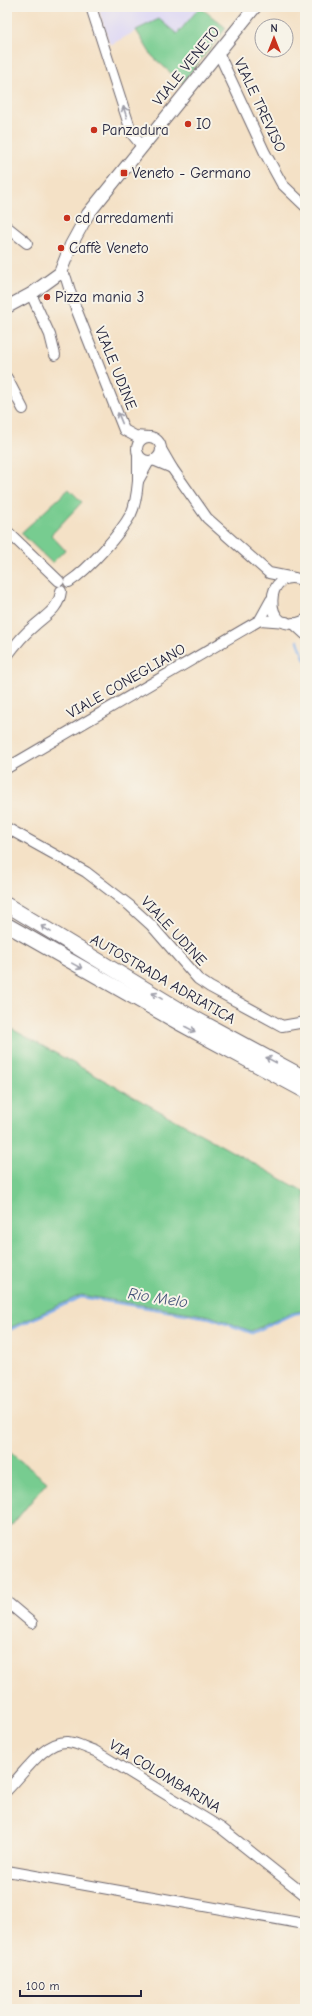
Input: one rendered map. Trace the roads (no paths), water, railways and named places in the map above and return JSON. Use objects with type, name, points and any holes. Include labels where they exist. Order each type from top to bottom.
[{"type":"highway","name":"AUTOSTRADA ADRIATICA","points":[[7,905],[186,1014],[305,1078]]},
{"type":"highway","name":"AUTOSTRADA ADRIATICA","points":[[7,925],[181,1024],[305,1091]]},
{"type":"main road","name":"VIALE VENETO","points":[[60,273],[71,245],[88,214],[255,7]]},
{"type":"main road","points":[[7,307],[31,294],[60,273]]},
{"type":"street","points":[[91,7],[132,134],[142,146]]},
{"type":"street","name":"VIALE TREVISO","points":[[218,52],[264,153],[278,178],[282,184],[305,206]]},
{"type":"street","points":[[7,226],[28,243]]},
{"type":"street","name":"VIALE UDINE","points":[[60,273],[66,278],[73,301],[124,430],[134,436],[149,437]]},
{"type":"street","points":[[31,294],[50,335],[55,355]]},
{"type":"street","points":[[7,378],[23,409]]},
{"type":"street","points":[[63,584],[80,575],[124,525],[137,496],[139,443],[149,437],[156,440],[172,468],[207,518],[269,573],[294,578],[305,582]]},
{"type":"street","points":[[138,481],[151,461],[159,456],[161,449]]},
{"type":"street","points":[[138,454],[142,459],[172,468]]},
{"type":"street","points":[[7,531],[63,584]]},
{"type":"street","points":[[269,573],[275,614],[305,634]]},
{"type":"street","points":[[294,578],[281,582],[260,620],[290,623],[305,620]]},
{"type":"street","points":[[7,656],[34,625],[44,619],[53,610],[61,597],[63,584]]},
{"type":"street","name":"VIALE CONEGLIANO","points":[[7,768],[260,620]]},
{"type":"street","name":"VIALE UDINE","points":[[7,828],[86,872],[151,925],[198,979],[210,987],[282,1026],[305,1022]]},
{"type":"street","points":[[7,1602],[32,1623]]},
{"type":"street","name":"VIA COLOMBARINA","points":[[7,1790],[48,1747],[68,1742],[81,1745],[95,1751],[221,1828],[305,1895]]},
{"type":"street","points":[[7,1871],[305,1924]]},
{"type":"waterway","points":[[298,641],[305,660]]},
{"type":"waterway","name":"Rio Melo","points":[[7,1331],[81,1297],[210,1318],[252,1333],[293,1314],[305,1312]]},
{"type":"place","name":"IO","points":[[188,124]]},
{"type":"place","name":"Panzadura","points":[[94,130]]},
{"type":"place","name":"Veneto - Germano","points":[[124,173]]},
{"type":"place","name":"cd arredamenti","points":[[67,218]]},
{"type":"place","name":"Caffè Veneto","points":[[61,248]]},
{"type":"place","name":"Pizza mania 3","points":[[47,297]]}]
